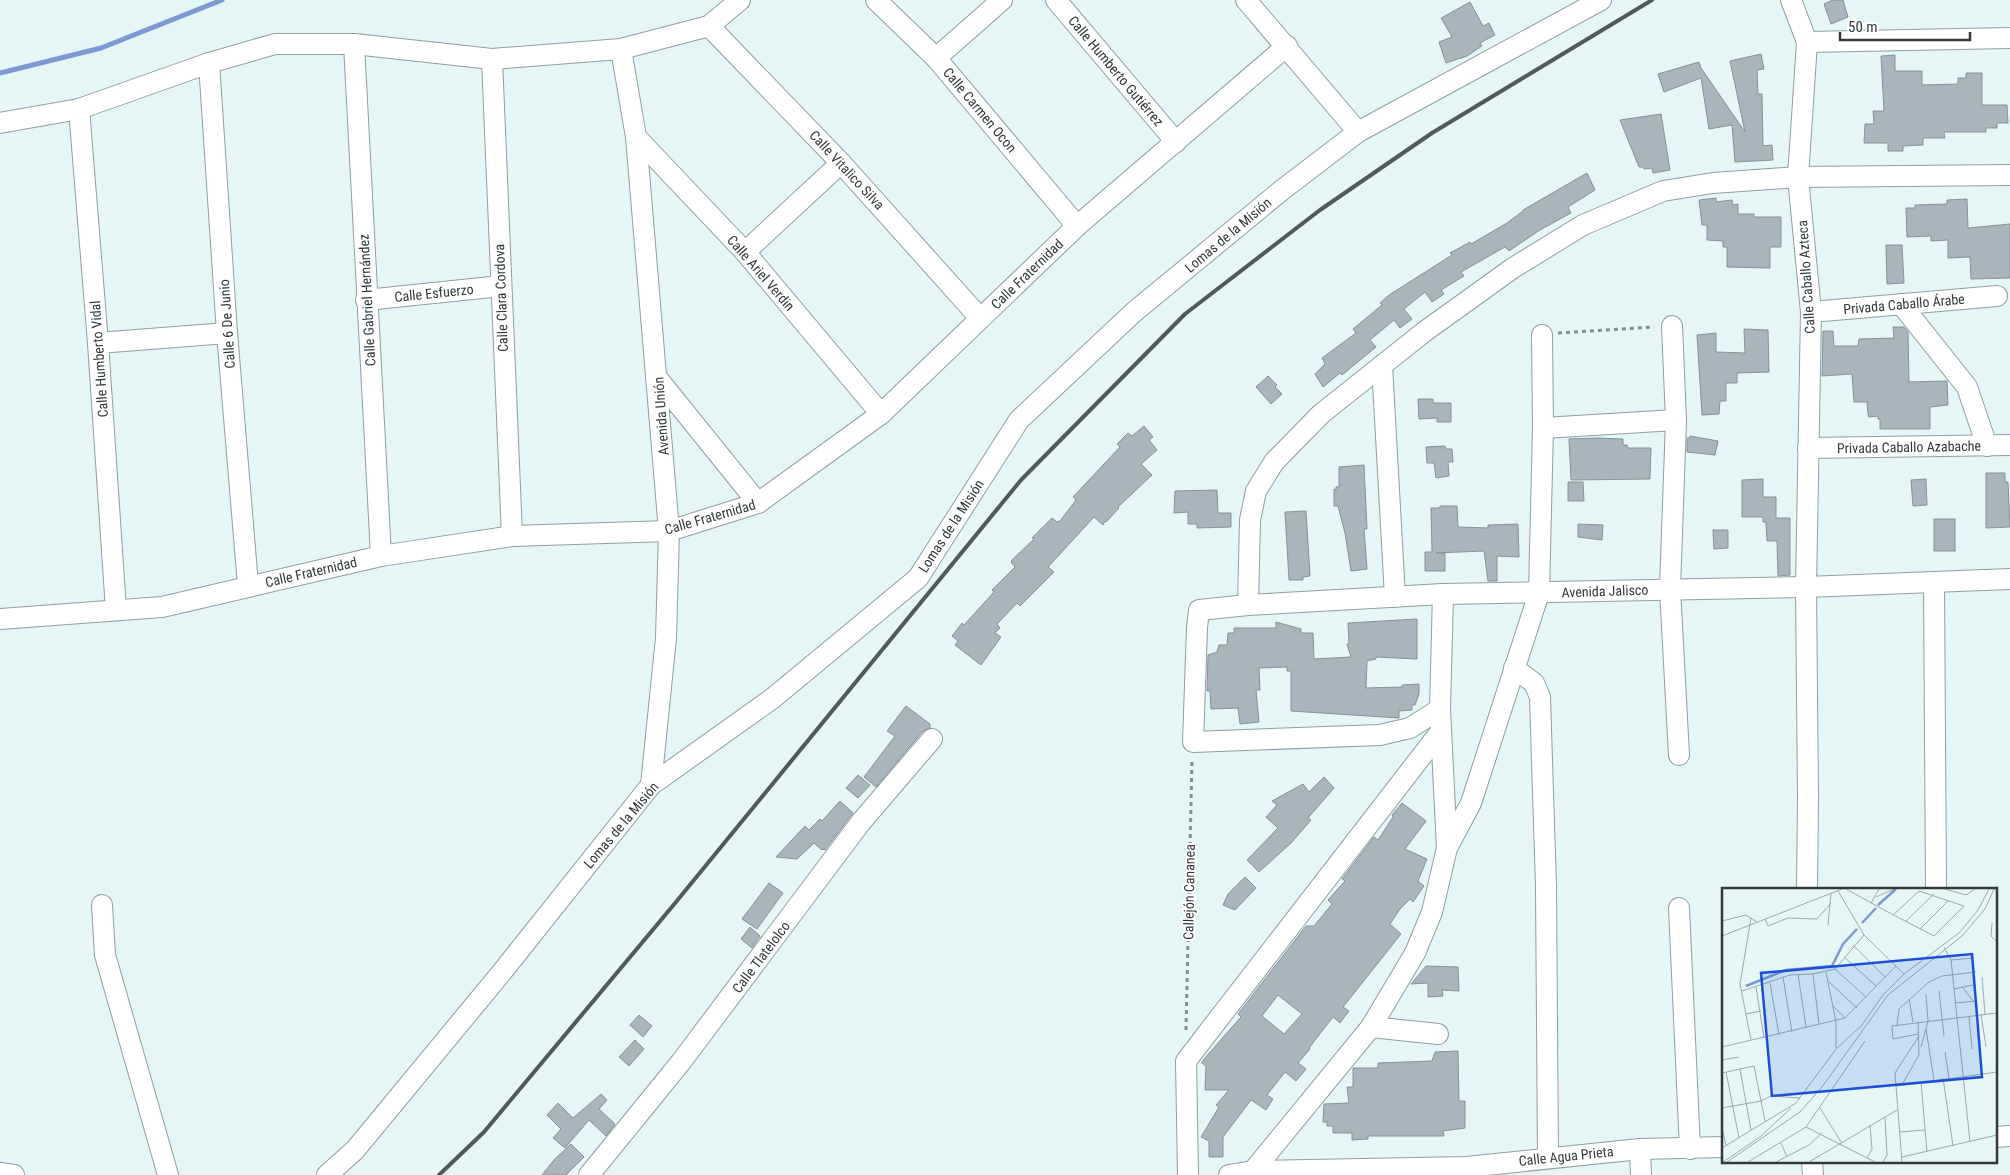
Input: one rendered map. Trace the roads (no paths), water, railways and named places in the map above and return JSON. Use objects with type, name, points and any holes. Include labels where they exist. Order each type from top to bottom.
[{"type":"street","points":[[0,123],[79,109],[209,63],[275,44],[354,44],[492,59],[620,49],[709,26],[740,0]]},
{"type":"street","name":"Calle Carmen Ocon","points":[[876,0],[936,58],[1077,226]]},
{"type":"street","points":[[936,58],[1002,0]]},
{"type":"street","name":"Calle Humberto Gutiérrez","points":[[1056,0],[1176,142]]},
{"type":"street","points":[[1246,0],[1287,46],[1358,132]]},
{"type":"street","name":"Lomas de la Misión","points":[[327,1175],[355,1150],[502,972],[650,785],[773,698],[918,578],[1019,420],[1134,312],[1282,190],[1358,132],[1601,0]]},
{"type":"street","name":"Calle Caballo Azteca","points":[[1791,0],[1807,42],[1798,176],[1811,312],[1806,587],[1807,888]]},
{"type":"street","name":"Calle Vitalico Silva","points":[[709,26],[842,163],[980,318]]},
{"type":"street","points":[[1807,42],[2010,38]]},
{"type":"street","name":"Calle Gabriel Hernández","points":[[354,44],[381,556]]},
{"type":"street","name":"Calle Fraternidad","points":[[0,619],[162,607],[248,585],[320,571],[381,556],[512,536],[669,532],[758,504],[881,414],[1077,226],[1287,46]]},
{"type":"street","name":"Avenida Unión","points":[[620,49],[636,138],[658,379],[669,532],[666,638],[650,785]]},
{"type":"street","name":"Calle Clara Cordova","points":[[492,59],[512,536]]},
{"type":"street","name":"Calle 6 De Junio","points":[[209,63],[227,332],[248,585]]},
{"type":"street","name":"Calle Humberto Vidal","points":[[79,109],[98,343],[116,610]]},
{"type":"street","name":"Calle Ariel Verdin","points":[[636,138],[745,252],[881,414]]},
{"type":"street","points":[[745,252],[842,163]]},
{"type":"street","points":[[1248,605],[1250,520],[1256,491],[1274,462],[1321,414],[1424,332],[1512,268],[1583,225],[1618,208],[1663,191],[1713,183],[1798,176],[2010,175]]},
{"type":"street","name":"Calle Esfuerzo","points":[[366,300],[501,286]]},
{"type":"street","name":"Privada Caballo Árabe","points":[[1811,312],[1997,296]]},
{"type":"street","points":[[1902,304],[1967,387],[1987,446]]},
{"type":"street","points":[[1672,326],[1676,420],[1670,589],[1679,755]]},
{"type":"street","points":[[98,343],[227,332]]},
{"type":"street","points":[[1446,848],[1471,803],[1538,593],[1543,428],[1542,334]]},
{"type":"street","points":[[1382,365],[1395,597]]},
{"type":"street","points":[[658,379],[758,504]]},
{"type":"street","points":[[1543,428],[1676,420]]},
{"type":"street","name":"Privada Caballo Azabache","points":[[1808,448],[2010,445]]},
{"type":"street","name":"Avenida Jalisco","points":[[1440,709],[1410,728],[1380,735],[1193,742],[1199,610],[1248,605],[1443,594],[1806,587],[2010,579]]},
{"type":"street","points":[[1934,582],[1936,888]]},
{"type":"street","points":[[1253,1171],[1371,1027],[1415,953],[1432,912],[1446,848],[1440,709],[1443,594]]},
{"type":"street","points":[[1514,668],[1534,683],[1540,697],[1546,887],[1548,1158]]},
{"type":"street","points":[[1188,1175],[1186,1060],[1441,731]]},
{"type":"street","name":"Calle Tlatelolco","points":[[589,1175],[682,1062],[861,822],[932,738]]},
{"type":"street","points":[[102,905],[105,955],[168,1175]]},
{"type":"street","points":[[1679,908],[1690,1149]]},
{"type":"street","points":[[1371,1027],[1438,1034]]},
{"type":"street","name":"Calle Agua Prieta","points":[[1229,1175],[1253,1171],[1425,1172],[1640,1149],[1722,1147]]},
{"type":"street","points":[[1640,1149],[1642,1175]]},
{"type":"street","points":[[1812,1162],[1813,1175]]},
{"type":"street","points":[[0,1173],[14,1175]]},
{"type":"waterway","points":[[0,73],[101,48],[222,0]]},
{"type":"railway","points":[[439,1175],[484,1132],[676,902],[1021,480],[1185,314],[1320,210],[1432,133],[1652,0]]}]
